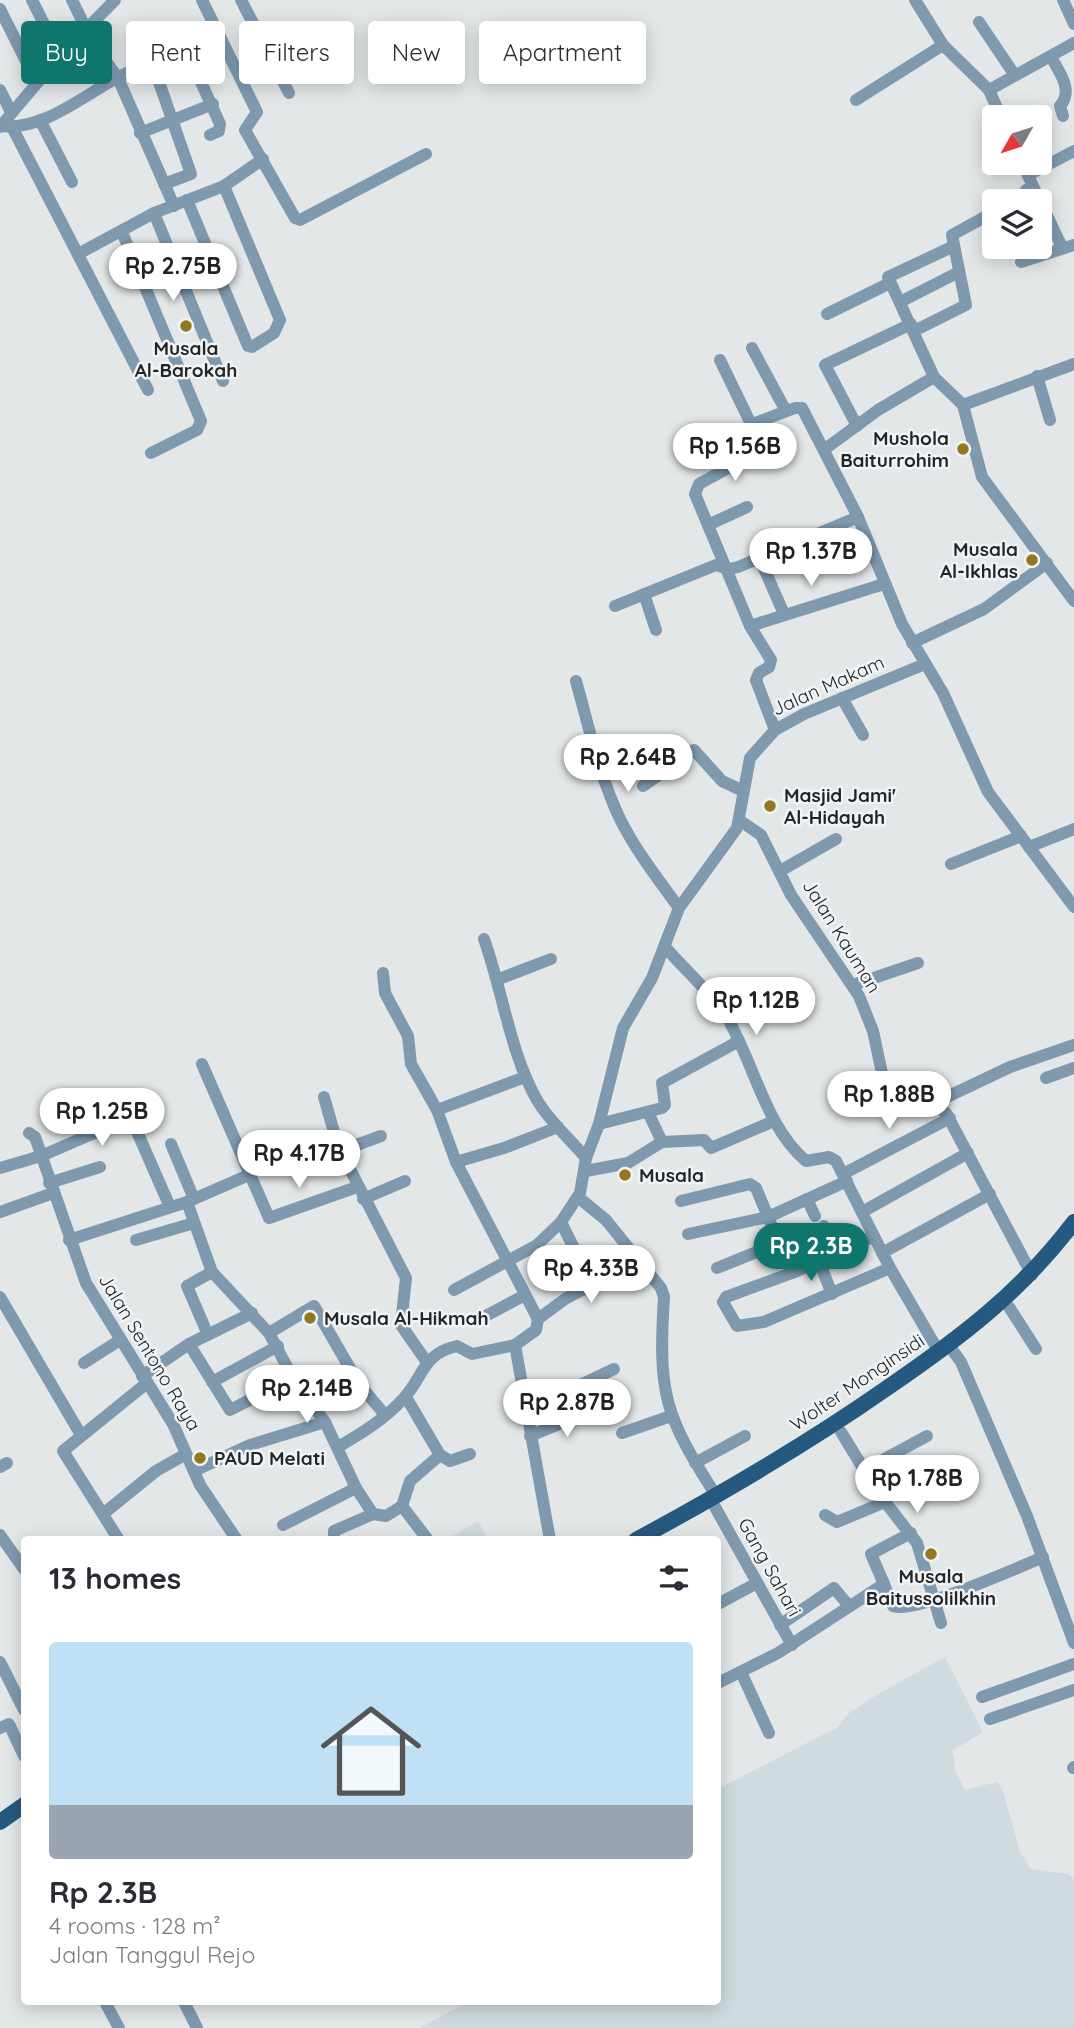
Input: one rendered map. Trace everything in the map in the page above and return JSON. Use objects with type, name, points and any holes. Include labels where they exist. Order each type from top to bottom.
[{"type":"main road","name":"Wolter Monginsidi","points":[[664,1536],[946,1352],[1032,1275],[1074,1222]]},
{"type":"main road","name":"Wolter Monginsidi","points":[[644,1536],[716,1502],[841,1432],[1009,1307],[1040,1280],[1074,1238]]},
{"type":"main road","points":[[0,1811],[21,1797]]},
{"type":"main road","points":[[0,1822],[21,1807]]},
{"type":"street","points":[[32,0],[42,21]]},
{"type":"street","points":[[72,0],[81,21]]},
{"type":"street","points":[[99,21],[115,0]]},
{"type":"street","points":[[202,0],[257,112],[245,127],[298,220],[426,154]]},
{"type":"street","points":[[241,0],[289,93]]},
{"type":"street","points":[[915,0],[943,45],[989,90],[996,105]]},
{"type":"street","points":[[1063,0],[1074,24]]},
{"type":"street","points":[[0,9],[21,51]]},
{"type":"street","points":[[979,22],[1014,75]]},
{"type":"street","points":[[989,90],[1074,43]]},
{"type":"street","points":[[856,100],[943,45]]},
{"type":"street","points":[[1051,57],[1066,87],[1065,99],[1060,106],[1063,116]]},
{"type":"street","points":[[112,70],[174,206]]},
{"type":"street","points":[[4,127],[40,120],[126,74]]},
{"type":"street","points":[[4,127],[11,112],[36,84]]},
{"type":"street","points":[[159,84],[191,174],[164,184]]},
{"type":"street","points":[[204,84],[221,128],[210,135]]},
{"type":"street","points":[[0,90],[11,112]]},
{"type":"street","points":[[140,133],[213,104]]},
{"type":"street","points":[[40,120],[72,182]]},
{"type":"street","points":[[4,127],[78,254],[148,390]]},
{"type":"street","points":[[1052,162],[1074,151]]},
{"type":"street","points":[[78,254],[154,213],[224,187],[263,159]]},
{"type":"street","points":[[1021,261],[1068,246],[1027,175]]},
{"type":"street","points":[[187,200],[248,346],[252,347],[274,333],[280,320],[224,187]]},
{"type":"street","points":[[154,213],[223,381]]},
{"type":"street","points":[[857,426],[825,365],[964,308],[967,301],[951,239],[957,230],[982,218]]},
{"type":"street","points":[[121,232],[201,421],[197,430],[150,453]]},
{"type":"street","points":[[952,247],[890,274],[890,283],[934,377],[963,405],[982,477],[1074,601]]},
{"type":"street","points":[[900,302],[959,272]]},
{"type":"street","points":[[827,314],[890,283]]},
{"type":"street","points":[[752,348],[786,411]]},
{"type":"street","points":[[720,360],[763,449],[696,488],[695,494],[750,626],[771,660],[769,667],[759,673],[756,680],[775,730]]},
{"type":"street","points":[[963,405],[1074,364]]},
{"type":"street","points":[[1037,376],[1050,420]]},
{"type":"street","points":[[825,449],[934,377]]},
{"type":"street","points":[[752,424],[802,408],[858,517],[884,584],[912,643],[943,693],[988,792],[1074,907]]},
{"type":"street","points":[[708,525],[747,507]]},
{"type":"street","points":[[615,606],[716,565],[732,569],[858,517]]},
{"type":"street","points":[[759,557],[784,614]]},
{"type":"street","points":[[912,643],[984,609],[1047,563]]},
{"type":"street","points":[[750,626],[884,584]]},
{"type":"street","points":[[644,594],[656,630]]},
{"type":"street","name":"Jalan Makam","points":[[739,820],[750,758],[775,730],[842,698],[925,664]]},
{"type":"street","points":[[576,681],[603,778],[620,819],[635,846],[679,908]]},
{"type":"street","points":[[842,698],[863,735]]},
{"type":"street","points":[[643,786],[694,750],[722,781],[743,791]]},
{"type":"street","points":[[454,1290],[537,1245],[561,1222],[578,1197],[624,1028],[665,947],[679,908],[739,820]]},
{"type":"street","name":"Jalan Kauman","points":[[739,820],[761,835],[791,895],[853,985],[873,1031],[886,1092],[895,1098],[932,1104],[950,1118],[1032,1275]]},
{"type":"street","points":[[1029,847],[1074,829]]},
{"type":"street","points":[[951,864],[1021,836]]},
{"type":"street","points":[[780,871],[836,839]]},
{"type":"street","points":[[484,939],[499,979],[525,1077],[537,1100],[586,1164]]},
{"type":"street","points":[[665,947],[727,1018],[777,1129],[806,1161],[832,1157],[845,1177],[890,1268],[946,1352],[961,1362],[1042,1558],[1068,1607],[1074,1643]]},
{"type":"street","points":[[499,979],[551,960]]},
{"type":"street","points":[[853,985],[918,963]]},
{"type":"street","points":[[338,1447],[385,1415],[405,1396],[426,1361],[457,1346],[472,1354],[515,1345],[539,1327],[538,1319],[456,1162],[438,1110],[411,1064],[408,1036],[385,993],[383,973]]},
{"type":"street","points":[[599,1124],[664,1106],[662,1083],[739,1041]]},
{"type":"street","points":[[932,1104],[1010,1067],[1073,1048]]},
{"type":"street","points":[[202,1065],[269,1218],[405,1181]]},
{"type":"street","points":[[1046,1078],[1074,1068]]},
{"type":"street","points":[[438,1110],[525,1077]]},
{"type":"street","points":[[324,1097],[340,1151],[405,1278],[401,1325],[426,1361]]},
{"type":"street","points":[[648,1111],[662,1142]]},
{"type":"street","points":[[688,1234],[768,1217],[807,1199],[950,1118]]},
{"type":"street","points":[[0,1168],[41,1156],[122,1121],[132,1120],[170,1207]]},
{"type":"street","points":[[586,1164],[628,1163],[662,1142],[704,1140],[711,1148],[774,1121]]},
{"type":"street","points":[[456,1162],[504,1148],[558,1127]]},
{"type":"street","name":"Jalan Sentono Raya","points":[[29,1133],[34,1137],[68,1240],[86,1283],[173,1424],[194,1471],[235,1536]]},
{"type":"street","points":[[340,1151],[382,1136]]},
{"type":"street","points":[[171,1144],[190,1200],[194,1223],[212,1272],[253,1313],[278,1346],[293,1378],[326,1422],[356,1488],[373,1514]]},
{"type":"street","points":[[862,1212],[968,1153]]},
{"type":"street","points":[[0,1212],[100,1167]]},
{"type":"street","points":[[68,1240],[190,1200],[251,1174]]},
{"type":"street","points":[[681,1201],[750,1184],[756,1188],[778,1244],[718,1268]]},
{"type":"street","points":[[882,1253],[990,1194]]},
{"type":"street","name":"Gang Sahari","points":[[578,1197],[606,1220],[652,1277],[664,1297],[660,1360],[671,1416],[792,1645]]},
{"type":"street","points":[[807,1199],[840,1251]]},
{"type":"street","points":[[538,1319],[592,1285],[561,1222]]},
{"type":"street","points":[[136,1240],[194,1223]]},
{"type":"street","points":[[874,1236],[819,1261],[726,1297],[723,1302],[734,1324],[739,1326],[764,1322],[890,1268]]},
{"type":"street","points":[[819,1261],[832,1294]]},
{"type":"street","points":[[208,1335],[187,1286],[212,1272]]},
{"type":"street","points":[[478,1320],[525,1294]]},
{"type":"street","points":[[0,1297],[81,1435]]},
{"type":"street","points":[[269,1333],[314,1306],[359,1384],[385,1415]]},
{"type":"street","points":[[1009,1307],[1036,1349]]},
{"type":"street","points":[[117,1536],[64,1453],[65,1446],[189,1344],[253,1313]]},
{"type":"street","points":[[84,1363],[120,1339]]},
{"type":"street","points":[[189,1344],[230,1410],[293,1378]]},
{"type":"street","points":[[515,1345],[549,1536]]},
{"type":"street","points":[[212,1382],[278,1346]]},
{"type":"street","points":[[526,1411],[614,1369]]},
{"type":"street","points":[[405,1396],[440,1455],[450,1461],[470,1454]]},
{"type":"street","points":[[530,1436],[591,1410]]},
{"type":"street","points":[[622,1433],[671,1416]]},
{"type":"street","points":[[194,1471],[250,1445],[326,1422]]},
{"type":"street","points":[[841,1432],[885,1502],[911,1533],[920,1550],[941,1623]]},
{"type":"street","points":[[695,1463],[745,1436]]},
{"type":"street","points":[[864,1470],[927,1436]]},
{"type":"street","points":[[103,1514],[156,1471],[187,1454]]},
{"type":"street","points":[[334,1536],[334,1531],[373,1514],[386,1516],[402,1506],[410,1480],[440,1455]]},
{"type":"street","points":[[283,1525],[356,1488]]},
{"type":"street","points":[[825,1515],[837,1522],[885,1502]]},
{"type":"street","points":[[402,1506],[425,1536]]},
{"type":"street","points":[[911,1533],[871,1554],[898,1609],[934,1600],[1042,1558]]},
{"type":"street","points":[[0,1535],[21,1565]]},
{"type":"street","points":[[721,1602],[757,1583]]},
{"type":"street","points":[[721,1682],[792,1645],[884,1584]]},
{"type":"street","points":[[780,1625],[834,1588],[849,1606]]},
{"type":"street","points":[[0,1662],[21,1704]]},
{"type":"street","points":[[982,1696],[1074,1664]]},
{"type":"street","points":[[741,1672],[769,1733]]},
{"type":"street","points":[[990,1718],[1074,1690]]},
{"type":"street","points":[[0,1728],[9,1724],[20,1732]]},
{"type":"street","points":[[107,2005],[119,2028]]},
{"type":"street","points":[[186,2005],[197,2028]]},
{"type":"shaded area","points":[[478,1521],[486,1536],[453,1536]]},
{"type":"shaded area","points":[[945,1657],[983,1732],[952,1751],[954,1769],[965,1790],[997,1782],[1003,1791],[1020,1852],[1031,1869],[1069,1874],[1074,1879],[1074,2028],[420,2028],[462,2005],[721,2005],[721,1787],[838,1727],[849,1713]]},
{"type":"place","name":"Musala Al-Barokah","points":[[186,326]]},
{"type":"place","name":"Mushola Baiturrohim","points":[[963,449]]},
{"type":"place","name":"Musala Al-Ikhlas","points":[[1032,560]]},
{"type":"place","name":"Masjid Jami' Al-Hidayah","points":[[770,806]]},
{"type":"place","name":"Musala","points":[[625,1175]]},
{"type":"place","name":"Musala Al-Hikmah","points":[[310,1318]]},
{"type":"place","name":"PAUD Melati","points":[[200,1458]]},
{"type":"place","name":"Musala Baitussolilkhin","points":[[931,1554]]}]
